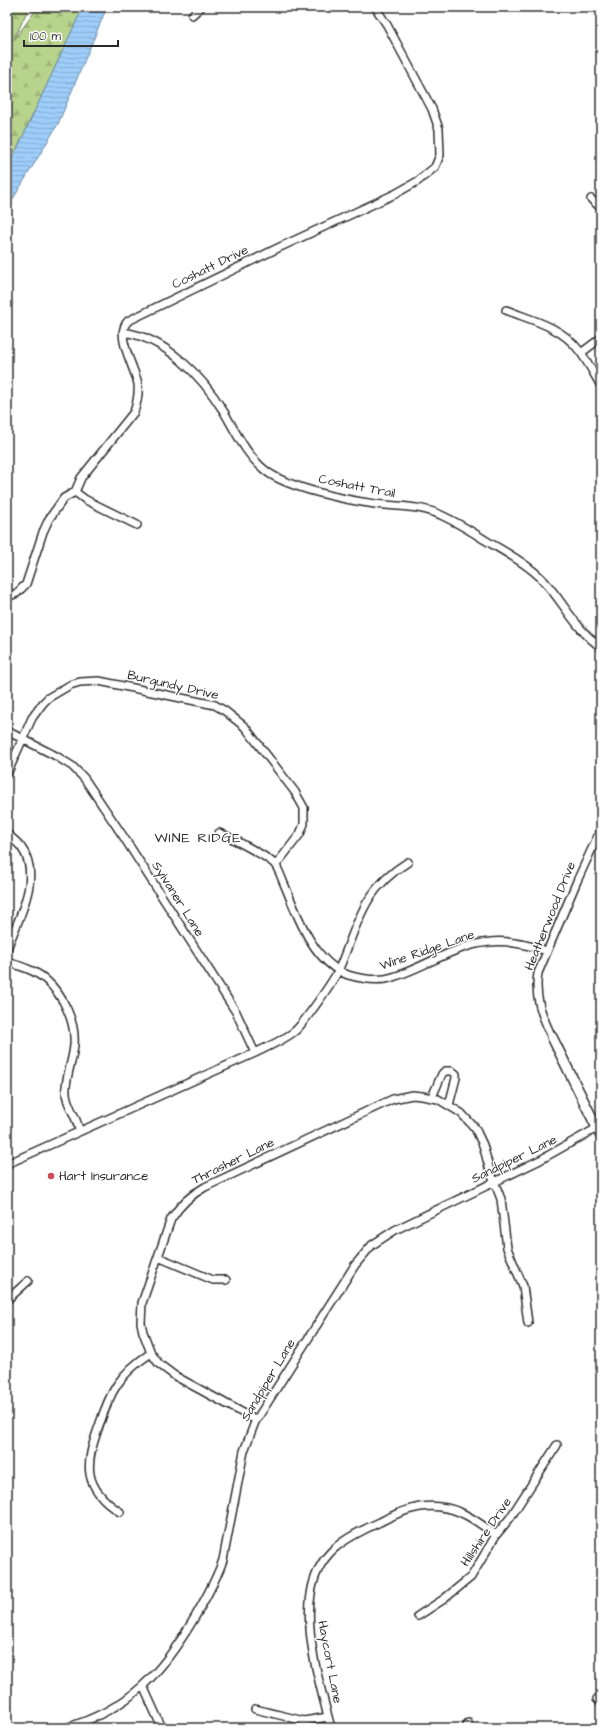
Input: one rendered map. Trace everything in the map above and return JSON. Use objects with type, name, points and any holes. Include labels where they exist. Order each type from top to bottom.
[{"type":"street","points":[[192,14],[201,7]]},
{"type":"street","name":"Coshatt Drive","points":[[123,332],[125,324],[133,318],[278,248],[395,194],[418,181],[435,167],[440,155],[439,129],[432,109],[376,7]]},
{"type":"street","points":[[591,199],[601,208]]},
{"type":"street","points":[[506,310],[556,330],[567,338],[581,353],[601,386]]},
{"type":"street","points":[[7,597],[18,593],[26,584],[43,532],[64,498],[75,492],[81,478],[134,412],[138,400],[138,384],[126,348],[123,332]]},
{"type":"street","name":"Coshatt Trail","points":[[123,332],[140,335],[147,338],[183,362],[218,403],[248,455],[271,475],[295,485],[342,498],[375,504],[422,508],[442,515],[463,526],[536,573],[552,590],[570,617],[590,639],[601,647]]},
{"type":"street","points":[[581,353],[601,338]]},
{"type":"street","points":[[75,492],[86,500],[137,525]]},
{"type":"street","name":"Burgundy Drive","points":[[7,774],[32,718],[48,698],[70,685],[80,682],[105,682],[215,705],[245,727],[294,792],[304,808],[304,824],[300,834],[276,865]]},
{"type":"street","name":"Sylvaner Lane","points":[[7,731],[56,756],[72,766],[84,778],[116,824],[236,1012],[255,1053]]},
{"type":"street","name":"Heatherwood Drive","points":[[552,1037],[539,1005],[536,987],[538,973],[599,840],[601,829]]},
{"type":"street","points":[[219,833],[235,839],[276,865]]},
{"type":"street","points":[[7,834],[21,847],[28,862],[30,878],[25,899],[7,949]]},
{"type":"street","points":[[7,1164],[255,1053],[278,1042],[296,1030],[338,970],[348,942],[370,897],[385,878],[408,862]]},
{"type":"street","name":"Wine Ridge Lane","points":[[276,865],[314,947],[324,959],[338,970],[360,978],[376,980],[393,977],[464,947],[490,942],[514,943],[547,951]]},
{"type":"street","points":[[7,962],[34,972],[46,980],[63,1000],[70,1016],[74,1044],[65,1089],[70,1109],[79,1127],[79,1131]]},
{"type":"street","points":[[552,1037],[598,1127]]},
{"type":"street","points":[[432,1097],[442,1074],[445,1071],[452,1071],[456,1074],[456,1078],[449,1105]]},
{"type":"street","name":"Thrasher Lane","points":[[256,1420],[175,1376],[159,1364],[151,1353],[143,1332],[141,1312],[145,1293],[171,1219],[182,1204],[194,1193],[222,1178],[383,1102],[412,1095],[432,1097],[449,1105],[461,1113],[475,1128],[483,1145],[503,1207],[507,1248],[523,1286],[528,1324]]},
{"type":"street","name":"Sandpiper Lane","points":[[65,1728],[115,1707],[143,1686],[160,1669],[179,1642],[218,1576],[226,1548],[244,1451],[256,1420],[333,1298],[364,1253],[381,1238],[395,1230],[569,1145],[598,1127]]},
{"type":"street","points":[[158,1257],[204,1277],[213,1280],[226,1280]]},
{"type":"street","points":[[7,1300],[28,1281]]},
{"type":"street","points":[[120,1512],[108,1504],[98,1493],[89,1469],[90,1452],[113,1390],[125,1373],[151,1353]]},
{"type":"street","name":"Hillshire Drive","points":[[418,1616],[444,1599],[471,1577],[496,1535],[510,1518],[557,1445]]},
{"type":"street","name":"Haycort Lane","points":[[331,1728],[312,1645],[309,1614],[310,1595],[314,1578],[323,1561],[330,1552],[346,1538],[356,1532],[404,1511],[422,1506],[456,1510],[471,1517],[496,1535]]},
{"type":"street","points":[[143,1686],[162,1728]]},
{"type":"street","points":[[255,1709],[304,1721],[328,1718]]},
{"type":"green space","points":[[7,7],[29,7],[14,40],[38,7],[83,7],[17,149],[7,163]]},
{"type":"water","points":[[83,7],[107,7],[58,124],[7,209],[7,163],[17,149]]},
{"type":"place","name":"Hart Insurance","points":[[51,1176]]},
{"type":"district","name":"WINE RIDGE","points":[[198,838]]}]
